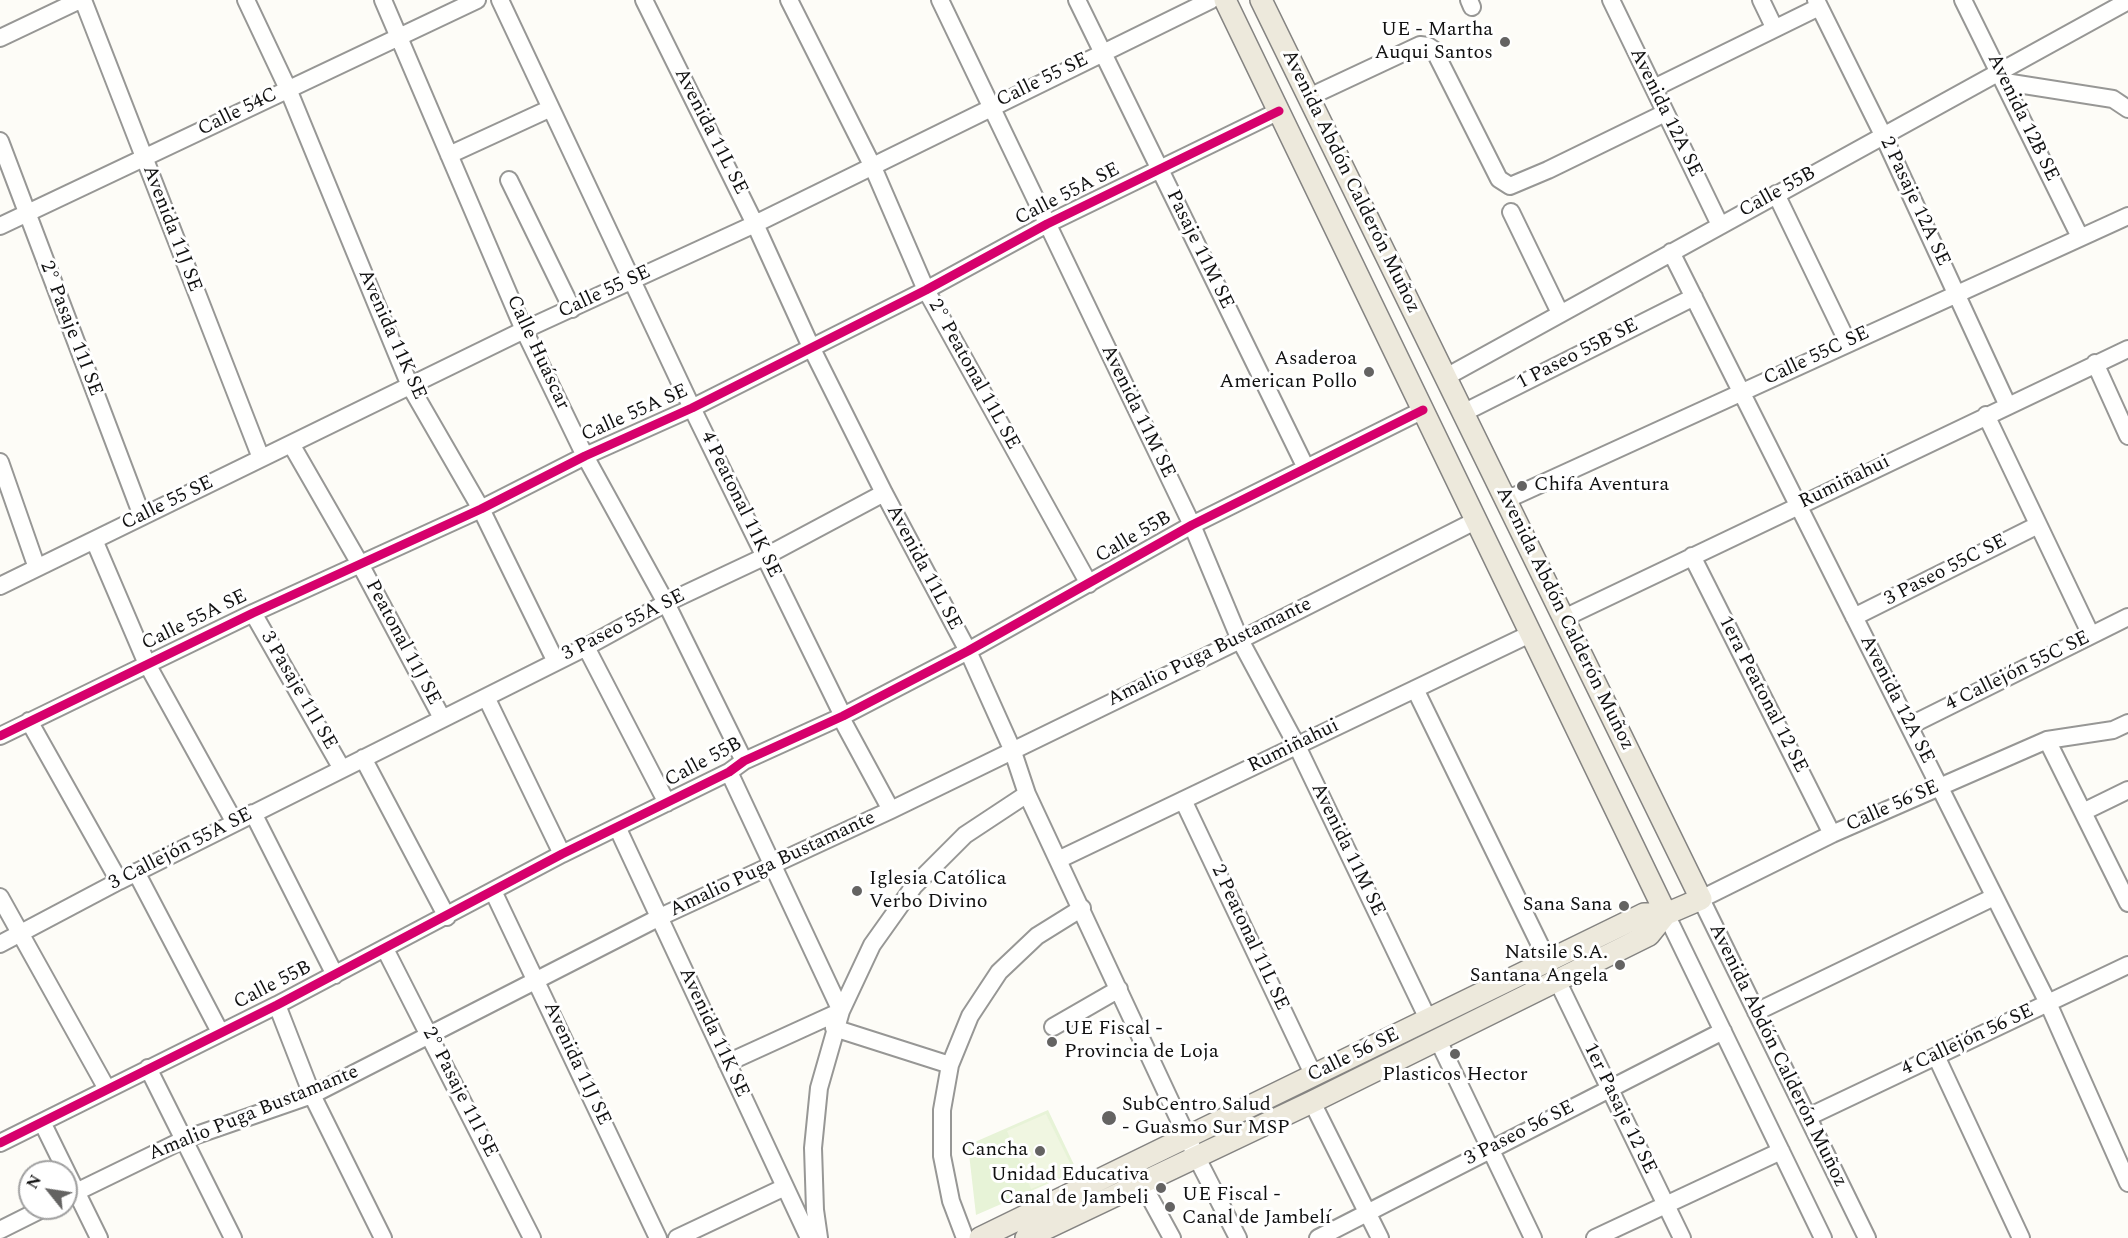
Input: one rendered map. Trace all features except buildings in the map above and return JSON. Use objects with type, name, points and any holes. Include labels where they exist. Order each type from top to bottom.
[{"type":"main road","name":"Avenida Abdón Calderón Muñoz","points":[[1225,0],[1666,914]]},
{"type":"main road","name":"Avenida Abdón Calderón Muñoz","points":[[1261,0],[1701,899]]},
{"type":"main road","name":"Calle 56 SE","points":[[980,1238],[1644,914],[1666,914],[1701,899]]},
{"type":"main road","name":"Calle 56 SE","points":[[1026,1238],[1312,1102],[1649,935],[1666,914]]},
{"type":"street","points":[[0,38],[82,0]]},
{"type":"street","name":"Avenida 11J SE","points":[[82,0],[261,458]]},
{"type":"street","name":"Avenida 11K SE","points":[[246,0],[288,89],[410,386],[481,509],[556,662]]},
{"type":"street","name":"Calle Huáscar","points":[[383,0],[524,330],[585,456],[666,603],[744,760]]},
{"type":"street","name":"Calle 54C","points":[[0,226],[477,0]]},
{"type":"street","name":"4 Peatonal 11K SE","points":[[500,0],[549,110],[692,408],[842,716],[891,810]]},
{"type":"street","name":"Avenida 11L SE","points":[[644,0],[755,224],[811,347],[884,494],[968,651],[1012,749],[1027,794],[1196,1156],[1238,1238]]},
{"type":"street","name":"2° Peatonal 11L SE","points":[[789,0],[872,165],[926,290],[1089,584]]},
{"type":"street","name":"Avenida 11M SE","points":[[940,0],[1192,525],[1240,640],[1297,746],[1428,1019]]},
{"type":"street","name":"Pasaje 11M SE","points":[[1077,0],[1306,468]]},
{"type":"street","name":"Calle 55 SE","points":[[0,586],[524,330],[755,224],[991,106],[1211,0]]},
{"type":"street","name":"Avenida 12A SE","points":[[1611,0],[1720,225]]},
{"type":"street","points":[[1761,0],[1774,27]]},
{"type":"street","name":"Avenida 12B SE","points":[[1963,0],[2080,237]]},
{"type":"street","name":"Calle 55B","points":[[1446,377],[1883,135],[2002,76],[2108,5],[2128,1]]},
{"type":"street","points":[[1654,88],[1817,3]]},
{"type":"street","name":"2 Pasaje 12A SE","points":[[1817,3],[1883,135],[2008,406]]},
{"type":"street","points":[[1309,97],[1420,45],[1434,50],[1499,179],[1510,186],[1665,113]]},
{"type":"street","points":[[2002,76],[2113,99],[2128,109]]},
{"type":"street","points":[[448,155],[549,110]]},
{"type":"street","name":"Calle 55A SE","points":[[0,735],[253,613],[481,509],[585,456],[692,408],[926,290],[1047,225],[1279,111]]},
{"type":"street","name":"2° Pasaje 11I SE","points":[[0,141],[142,516]]},
{"type":"street","points":[[509,180],[572,309]]},
{"type":"street","points":[[1776,194],[1848,343]]},
{"type":"street","points":[[1511,212],[1560,313]]},
{"type":"street","name":"Calle 55C SE","points":[[1506,500],[2128,216]]},
{"type":"street","name":"Avenida 12A SE","points":[[1671,252],[2048,1003],[2128,1183]]},
{"type":"street","name":"1 Paseo 55B SE","points":[[1463,413],[1694,297]]},
{"type":"street","name":"Rumiñahui","points":[[1564,618],[2128,349]]},
{"type":"street","points":[[2095,363],[2128,436]]},
{"type":"street","name":"Calle 55B","points":[[0,1143],[386,949],[562,854],[729,772],[744,760],[842,716],[968,651],[1192,525],[1423,410]]},
{"type":"street","points":[[1986,415],[2091,635]]},
{"type":"street","name":"Peatonal 11J SE","points":[[291,444],[360,564],[442,718]]},
{"type":"street","points":[[0,462],[37,568]]},
{"type":"street","name":"3 Paseo 55A SE","points":[[363,758],[586,647],[666,603],[766,556],[884,494]]},
{"type":"street","name":"Amalio Puga Bustamante","points":[[78,1192],[185,1139],[312,1095],[660,917],[891,810],[1012,749],[1240,640],[1475,521]]},
{"type":"street","name":"3 Paseo 55C SE","points":[[1854,617],[2038,525]]},
{"type":"street","points":[[94,540],[147,664],[235,823]]},
{"type":"street","name":"1era Peatonal 12 SE","points":[[1692,556],[1832,834]]},
{"type":"street","name":"3 Pasaje 11I SE","points":[[253,613],[342,769]]},
{"type":"street","name":"4 Callejón 55C SE","points":[[1909,726],[2128,617]]},
{"type":"street","name":"Rumiñahui","points":[[1058,860],[1530,634]]},
{"type":"street","points":[[586,647],[667,803]]},
{"type":"street","points":[[1415,689],[1540,947]]},
{"type":"street","points":[[486,697],[562,854]]},
{"type":"street","points":[[29,721],[119,881]]},
{"type":"street","name":"Calle 56 SE","points":[[1701,899],[1832,834],[2047,740],[2113,730],[2128,723]]},
{"type":"street","points":[[2047,740],[2128,903]]},
{"type":"street","name":"3 Pasaje 11I SE","points":[[363,758],[447,917]]},
{"type":"street","name":"3 Callejón 55A SE","points":[[0,944],[136,872],[363,758]]},
{"type":"street","points":[[729,772],[841,1011]]},
{"type":"street","points":[[2083,812],[2128,790]]},
{"type":"street","points":[[819,1238],[815,1210],[813,1148],[819,1088],[834,1028],[841,1011],[872,945],[914,886],[965,835],[1027,794]]},
{"type":"street","name":"2 Peatonal 11L SE","points":[[1183,800],[1314,1076]]},
{"type":"street","points":[[253,813],[335,975]]},
{"type":"street","name":"Avenida 11K SE","points":[[618,828],[809,1238]]},
{"type":"street","points":[[136,872],[220,1032]]},
{"type":"street","name":"Avenida 11J SE","points":[[493,891],[658,1238]]},
{"type":"street","points":[[0,897],[107,1089]]},
{"type":"street","points":[[1756,1012],[1994,897]]},
{"type":"street","name":"Avenida Abdón Calderón Muñoz","points":[[1701,899],[1867,1238]]},
{"type":"street","points":[[966,1238],[951,1201],[942,1156],[942,1110],[950,1065],[970,1016],[999,972],[1037,936],[1082,908]]},
{"type":"street","name":"Avenida Abdón Calderón Muñoz","points":[[1666,914],[1823,1238]]},
{"type":"street","name":"2° Pasaje 11I SE","points":[[386,949],[532,1238]]},
{"type":"street","name":"4 Callejón 56 SE","points":[[1808,1117],[2128,965]]},
{"type":"street","name":"1er Pasaje 12 SE","points":[[1557,980],[1682,1238]]},
{"type":"street","points":[[1053,1027],[1119,989]]},
{"type":"street","points":[[277,1005],[312,1095],[383,1238]]},
{"type":"street","points":[[727,1063],[841,1011]]},
{"type":"street","points":[[834,1028],[950,1065]]},
{"type":"street","name":"3 Paseo 56 SE","points":[[1318,1238],[1723,1031]]},
{"type":"street","points":[[1438,1040],[1533,1238]]},
{"type":"street","points":[[1936,1056],[2021,1238]]},
{"type":"street","points":[[148,1068],[233,1238]]},
{"type":"street","points":[[1312,1102],[1380,1238]]},
{"type":"street","points":[[42,1122],[57,1160]]},
{"type":"street","points":[[1595,1238],[1781,1151]]},
{"type":"street","points":[[1143,1183],[1172,1238]]},
{"type":"street","points":[[677,1238],[784,1186]]},
{"type":"street","points":[[78,1206],[99,1238]]},
{"type":"street","points":[[0,1230],[20,1220]]},
{"type":"green space","points":[[1048,1110],[1077,1171],[976,1215],[968,1145]]},
{"type":"green space","name":"Cancha","points":[[1046,1114],[1074,1171],[1031,1189],[1007,1131]]},
{"type":"cycle path","points":[[0,736],[253,613],[481,509],[585,456],[692,408],[926,290],[1047,224],[1279,111]]},
{"type":"cycle path","points":[[0,1143],[277,1005],[562,854],[729,772],[744,761],[843,716],[968,651],[1192,525],[1423,410]]},
{"type":"place","name":"UE - Martha Auqui Santos","points":[[1505,42]]},
{"type":"place","name":"Asaderoa American Pollo","points":[[1369,372]]},
{"type":"place","name":"Chifa Aventura","points":[[1522,486]]},
{"type":"place","name":"Iglesia Católica Verbo Divino","points":[[857,891]]},
{"type":"place","name":"Sana Sana","points":[[1624,906]]},
{"type":"place","name":"Natsile S.A. Santana Angela","points":[[1620,965]]},
{"type":"place","name":"UE Fiscal - Provincia de Loja","points":[[1052,1042]]},
{"type":"place","name":"Plasticos Hector","points":[[1455,1054]]},
{"type":"place","name":"SubCentro Salud - Guasmo Sur MSP","points":[[1109,1118]]},
{"type":"place","name":"Cancha","points":[[1040,1151]]},
{"type":"place","name":"Unidad Educativa Canal de Jambeli","points":[[1161,1188]]},
{"type":"place","name":"UE Fiscal - Canal de Jambelí","points":[[1170,1207]]}]
